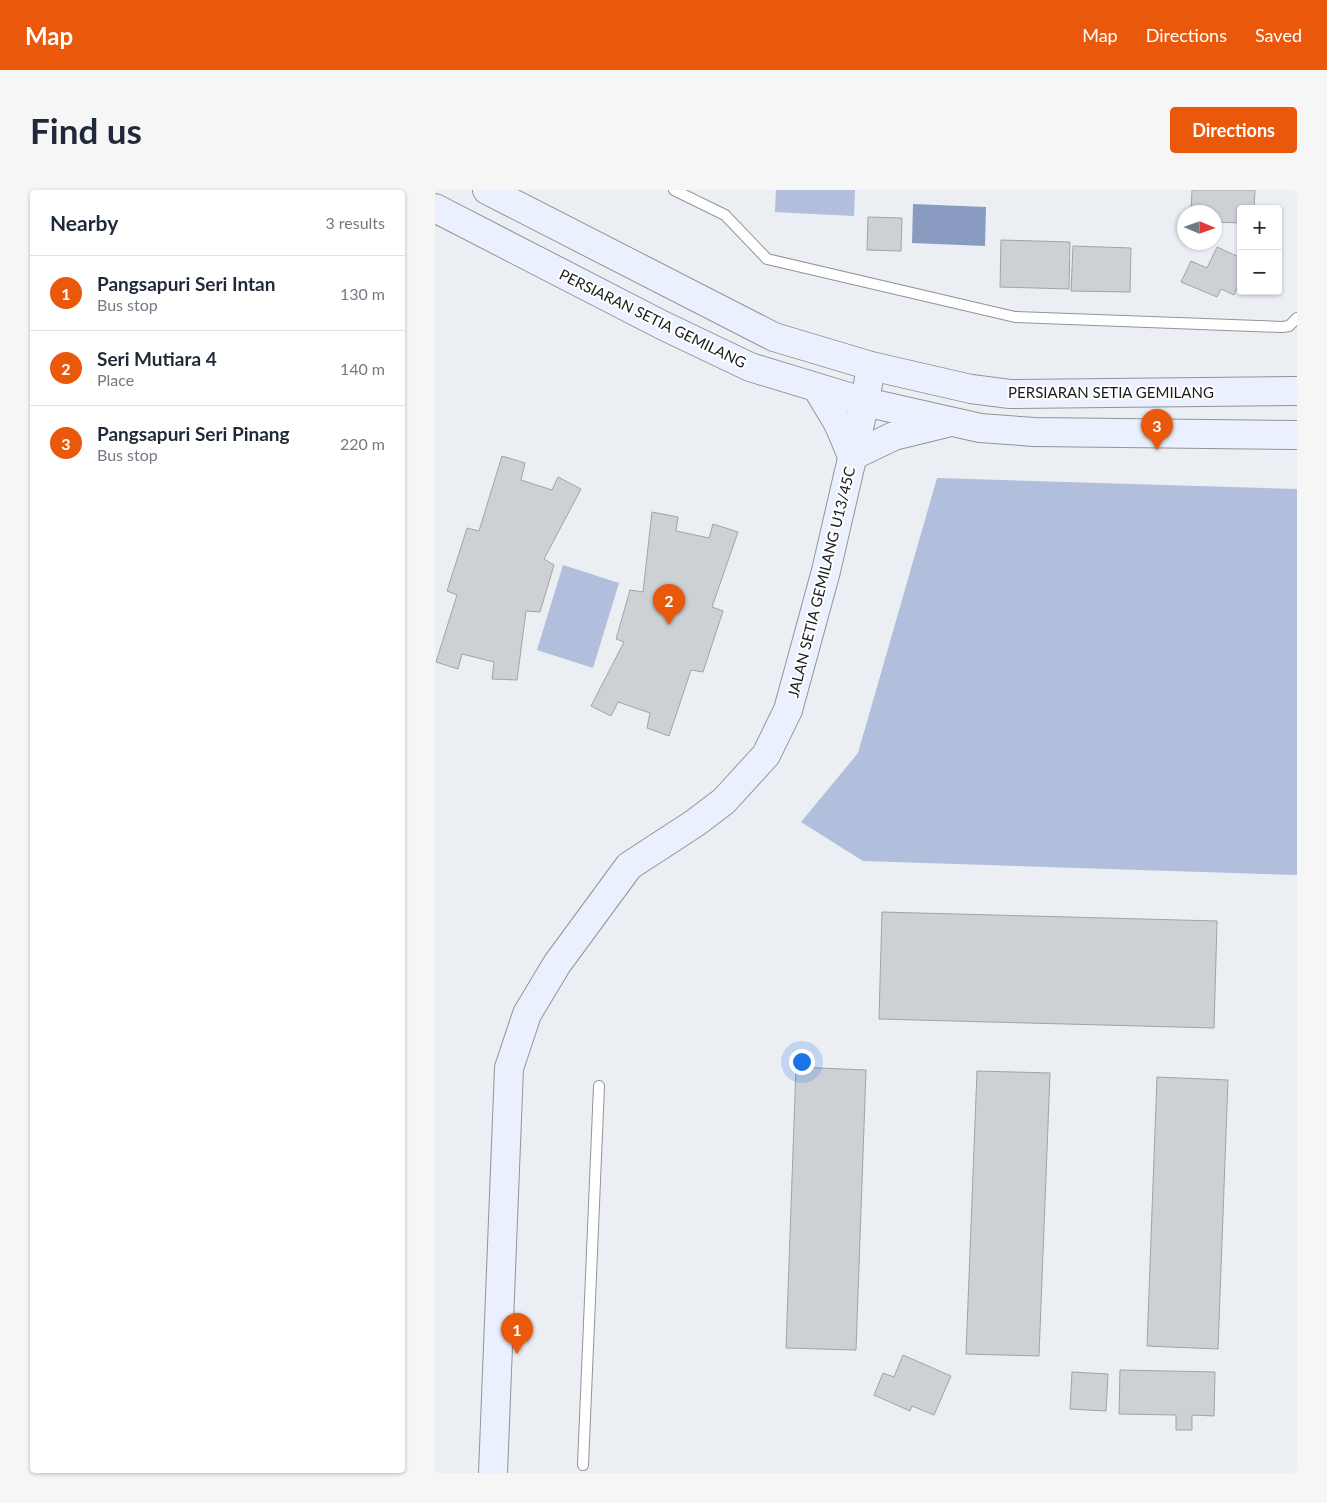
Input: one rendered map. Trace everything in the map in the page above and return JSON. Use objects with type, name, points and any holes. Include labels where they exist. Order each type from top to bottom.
[{"type":"street","name":"PERSIARAN SETIA GEMILANG","points":[[487,190],[774,338],[871,366],[971,388],[1010,394],[1297,391]]},
{"type":"street","name":"PERSIARAN SETIA GEMILANG","points":[[435,208],[662,326],[750,367],[865,402],[980,428],[1035,432],[1297,435]]},
{"type":"street","name":"JALAN SETIA GEMILANG U13/45C","points":[[493,1473],[509,1068],[527,1014],[557,964],[629,866],[695,823],[724,801],[766,755],[789,710],[827,571],[865,402],[871,366]]},
{"type":"street","points":[[817,388],[838,423],[852,456],[894,436],[951,422]]},
{"type":"lane","points":[[674,190],[725,215],[767,259],[1015,317],[1282,327],[1289,326],[1297,318]]},
{"type":"lane","points":[[583,1465],[599,1086]]},
{"type":"shaded area","points":[[776,190],[855,190],[854,216],[775,212]]},
{"type":"shaded area","points":[[913,204],[986,207],[985,246],[912,243]]},
{"type":"shaded area","points":[[937,478],[1297,489],[1297,875],[863,861],[801,822],[858,753]]},
{"type":"shaded area","points":[[563,565],[619,583],[593,668],[537,650]]},
{"type":"building","points":[[1192,190],[1255,190],[1254,205],[1237,205],[1237,223],[1222,222],[1222,205],[1191,205]]},
{"type":"building","points":[[868,217],[902,218],[901,251],[867,250]]},
{"type":"building","points":[[1001,240],[1070,242],[1069,289],[1000,287]]},
{"type":"building","points":[[1073,246],[1131,248],[1130,292],[1071,291]]},
{"type":"building","points":[[1222,249],[1237,256],[1237,289],[1234,295],[1221,289],[1217,297],[1181,282],[1191,261],[1207,268],[1216,250]]},
{"type":"building","points":[[502,456],[525,463],[521,480],[552,490],[558,477],[581,489],[544,559],[554,565],[540,612],[526,611],[517,680],[492,679],[494,662],[462,654],[458,669],[436,662],[457,595],[447,591],[467,528],[479,531]]},
{"type":"building","points":[[652,512],[678,517],[676,531],[709,538],[713,524],[738,532],[712,607],[723,611],[703,672],[691,670],[669,736],[647,728],[650,713],[618,702],[611,716],[591,706],[624,642],[616,639],[630,590],[643,592]]},
{"type":"building","points":[[882,912],[1217,921],[1214,1028],[879,1019]]},
{"type":"building","points":[[796,1067],[866,1070],[856,1350],[786,1348]]},
{"type":"building","points":[[977,1071],[1050,1073],[1039,1356],[966,1354]]},
{"type":"building","points":[[1157,1077],[1228,1080],[1218,1349],[1147,1346]]},
{"type":"building","points":[[903,1355],[951,1376],[934,1415],[912,1406],[910,1411],[874,1395],[883,1373],[894,1377]]},
{"type":"building","points":[[1120,1370],[1215,1372],[1214,1416],[1192,1415],[1192,1430],[1176,1430],[1176,1415],[1119,1414]]},
{"type":"building","points":[[1072,1372],[1108,1374],[1106,1411],[1070,1409]]},
{"type":"place","name":"Pangsapuri Seri Pinang","points":[[1157,450]]},
{"type":"place","name":"Seri Mutiara 4","points":[[669,625]]},
{"type":"place","name":"Pangsapuri Seri Intan","points":[[517,1354]]}]
